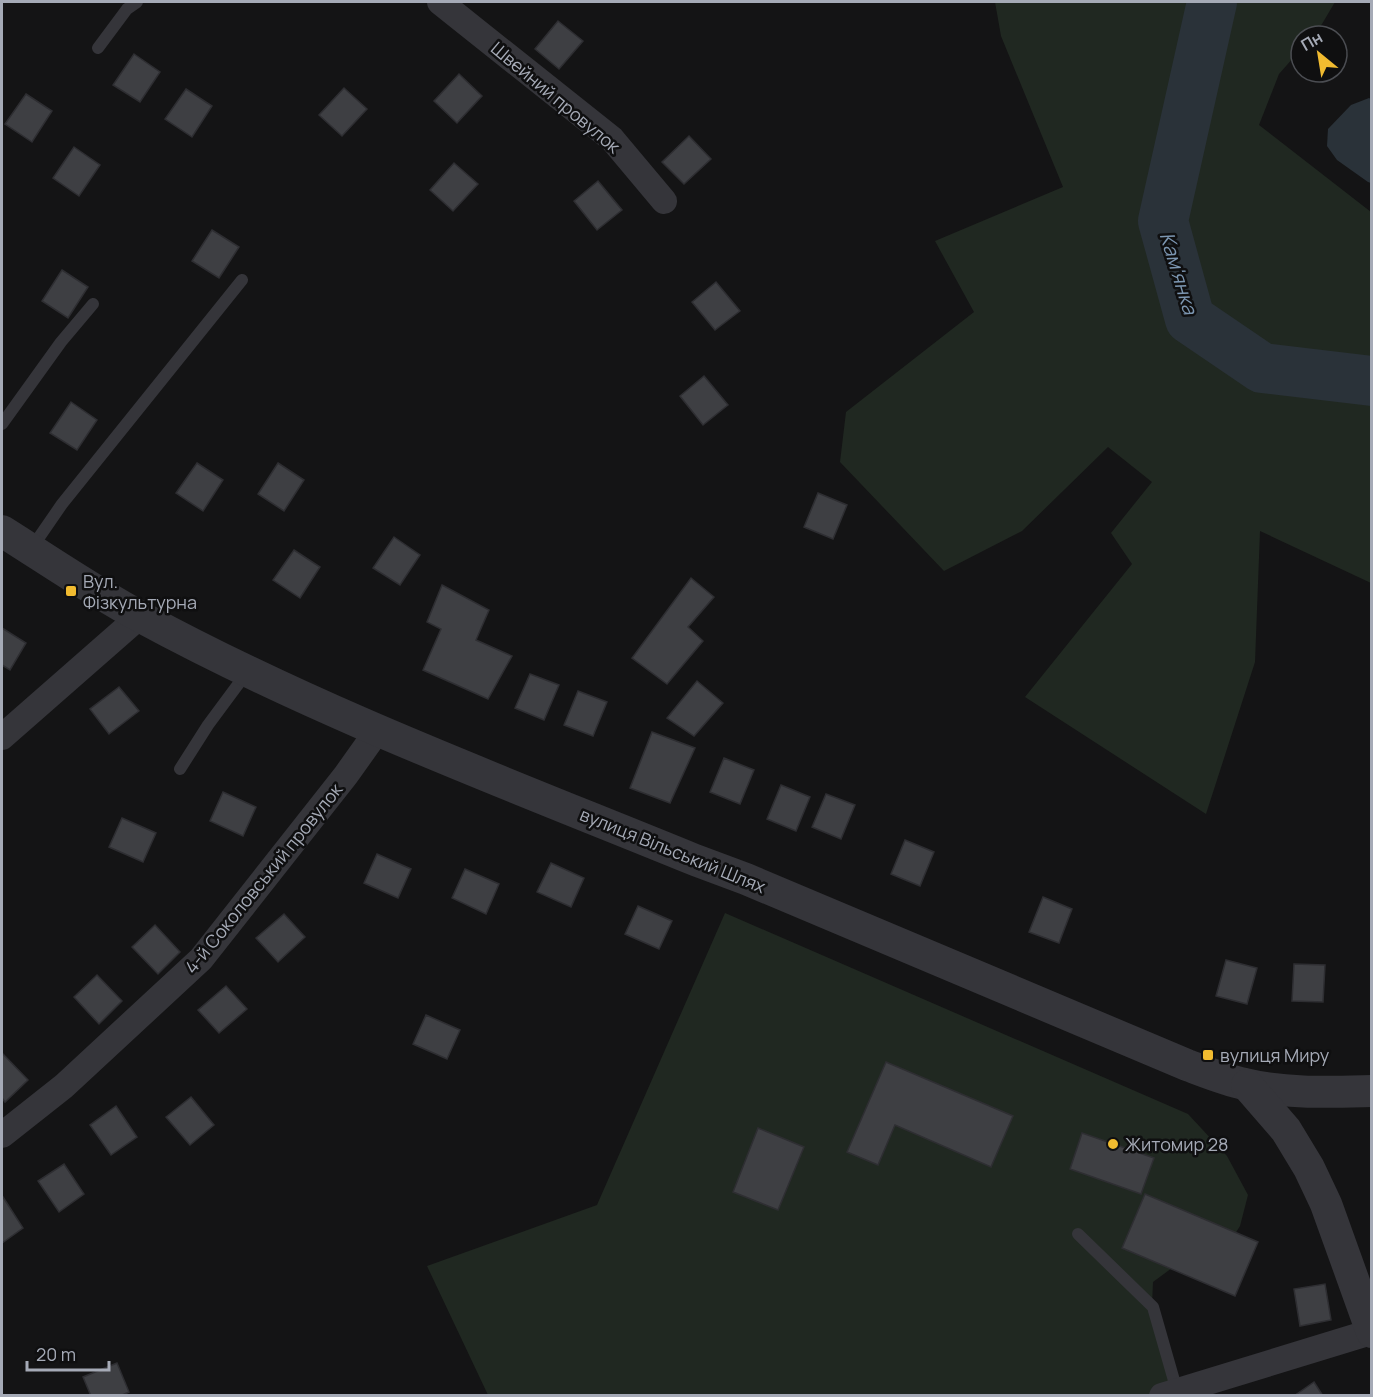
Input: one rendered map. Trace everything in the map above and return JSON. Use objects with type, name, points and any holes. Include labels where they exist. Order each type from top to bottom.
[{"type":"street","name":"Швейний провулок","points":[[440,2],[612,139],[664,201]]},
{"type":"street","name":"вулиця Вільський Шлях","points":[[2,531],[140,616],[248,671],[378,730],[746,879],[1187,1065],[1247,1085],[1314,1092],[1371,1091]]},
{"type":"street","points":[[2,737],[140,616]]},
{"type":"street","name":"4-й Соколовський провулок","points":[[2,1135],[64,1086],[201,960],[346,775],[378,730]]},
{"type":"street","points":[[1169,1393],[1371,1332],[1326,1204],[1309,1168],[1286,1130],[1247,1085]]},
{"type":"lane","points":[[98,48],[128,9],[137,2]]},
{"type":"lane","points":[[31,549],[83,478],[242,279]]},
{"type":"lane","points":[[2,424],[61,342],[93,304]]},
{"type":"lane","points":[[180,769],[208,725],[248,671]]},
{"type":"lane","points":[[1078,1234],[1153,1307],[1169,1393]]},
{"type":"shaded area","points":[[995,2],[1335,2],[1322,24],[1289,24],[1289,63],[1279,74],[1259,125],[1371,212],[1371,583],[1260,531],[1255,662],[1206,814],[1025,697],[1132,564],[1111,533],[1152,482],[1108,447],[1022,531],[944,571],[840,462],[846,412],[974,312],[935,241],[1063,187],[1001,36]]},
{"type":"shaded area","points":[[1369,98],[1372,100],[1371,183],[1337,160],[1327,146],[1328,129],[1351,105]]},
{"type":"shaded area","points":[[725,913],[1188,1114],[1227,1156],[1248,1195],[1240,1226],[1208,1277],[1176,1265],[1153,1282],[1152,1306],[1177,1391],[1162,1395],[488,1395],[427,1266],[597,1205]]},
{"type":"building","points":[[558,21],[583,41],[559,69],[535,49]]},
{"type":"building","points":[[134,54],[160,72],[140,102],[113,85]]},
{"type":"building","points":[[459,74],[482,96],[457,123],[434,101]]},
{"type":"building","points":[[344,88],[367,109],[342,136],[319,115]]},
{"type":"building","points":[[186,89],[212,106],[192,137],[165,119]]},
{"type":"building","points":[[26,94],[52,111],[32,142],[5,124]]},
{"type":"building","points":[[689,136],[711,159],[684,184],[662,162]]},
{"type":"building","points":[[74,147],[100,165],[79,196],[53,178]]},
{"type":"building","points":[[454,163],[478,184],[453,211],[430,190]]},
{"type":"building","points":[[598,181],[622,210],[597,230],[574,201]]},
{"type":"building","points":[[212,230],[239,247],[219,278],[192,261]]},
{"type":"building","points":[[62,270],[88,287],[68,318],[42,301]]},
{"type":"building","points":[[716,282],[740,311],[715,330],[692,302]]},
{"type":"building","points":[[704,376],[728,405],[703,425],[680,396]]},
{"type":"building","points":[[71,402],[97,420],[77,450],[50,433]]},
{"type":"building","points":[[197,463],[223,480],[203,511],[176,493]]},
{"type":"building","points":[[278,463],[304,480],[284,511],[258,494]]},
{"type":"building","points":[[818,493],[847,505],[833,539],[804,527]]},
{"type":"building","points":[[394,537],[420,555],[400,585],[373,568]]},
{"type":"building","points":[[294,550],[320,567],[300,598],[273,580]]},
{"type":"building","points":[[691,578],[714,597],[688,627],[703,641],[667,684],[632,658]]},
{"type":"building","points":[[442,585],[489,610],[476,640],[512,656],[488,699],[423,670],[441,629],[427,622]]},
{"type":"building","points":[[2,628],[26,643],[10,670],[2,665]]},
{"type":"building","points":[[530,674],[559,685],[544,720],[515,708]]},
{"type":"building","points":[[697,681],[723,703],[694,736],[667,718]]},
{"type":"building","points":[[119,687],[139,711],[109,734],[90,709]]},
{"type":"building","points":[[578,691],[607,702],[593,736],[564,725]]},
{"type":"building","points":[[652,732],[695,748],[670,803],[630,788]]},
{"type":"building","points":[[724,758],[754,770],[740,804],[710,792]]},
{"type":"building","points":[[781,785],[810,797],[796,831],[767,819]]},
{"type":"building","points":[[223,792],[256,807],[243,836],[210,821]]},
{"type":"building","points":[[826,794],[855,805],[841,839],[812,827]]},
{"type":"building","points":[[122,818],[156,833],[143,862],[109,847]]},
{"type":"building","points":[[905,840],[934,852],[920,886],[891,874]]},
{"type":"building","points":[[377,854],[411,869],[398,898],[364,883]]},
{"type":"building","points":[[551,863],[584,878],[571,907],[537,892]]},
{"type":"building","points":[[465,869],[499,884],[486,914],[452,898]]},
{"type":"building","points":[[1043,897],[1072,909],[1059,943],[1029,932]]},
{"type":"building","points":[[638,906],[672,921],[659,949],[625,934]]},
{"type":"building","points":[[284,914],[305,937],[278,962],[256,938]]},
{"type":"building","points":[[155,925],[180,952],[158,974],[132,947]]},
{"type":"building","points":[[1226,960],[1257,968],[1247,1004],[1216,996]]},
{"type":"building","points":[[1294,964],[1325,965],[1323,1002],[1292,1001]]},
{"type":"building","points":[[97,975],[122,1001],[99,1024],[74,997]]},
{"type":"building","points":[[226,986],[247,1009],[219,1033],[198,1010]]},
{"type":"building","points":[[426,1015],[460,1030],[447,1059],[413,1044]]},
{"type":"building","points":[[2,1053],[28,1080],[5,1102],[2,1098]]},
{"type":"building","points":[[886,1062],[1013,1116],[991,1167],[895,1125],[878,1165],[847,1152]]},
{"type":"building","points":[[191,1097],[214,1125],[190,1145],[166,1117]]},
{"type":"building","points":[[116,1106],[137,1137],[111,1155],[90,1125]]},
{"type":"building","points":[[758,1128],[804,1147],[778,1210],[733,1192]]},
{"type":"building","points":[[1082,1133],[1154,1158],[1141,1194],[1070,1169]]},
{"type":"building","points":[[64,1164],[84,1194],[59,1212],[38,1181]]},
{"type":"building","points":[[1145,1194],[1258,1242],[1235,1296],[1122,1248]]},
{"type":"building","points":[[2,1198],[23,1228],[2,1243]]},
{"type":"building","points":[[1325,1284],[1331,1320],[1300,1326],[1294,1289]]},
{"type":"building","points":[[117,1363],[129,1392],[120,1396],[91,1396],[83,1377]]},
{"type":"building","points":[[1314,1382],[1323,1396],[1294,1396]]},
{"type":"waterway","name":"Кам'янка","points":[[1212,2],[1163,221],[1190,319],[1262,368],[1372,381]]},
{"type":"place","name":"Вул. Фізкультурна","points":[[71,591]]},
{"type":"place","name":"вулиця Миру","points":[[1208,1055]]},
{"type":"place","name":"Житомир 28","points":[[1113,1144]]}]
